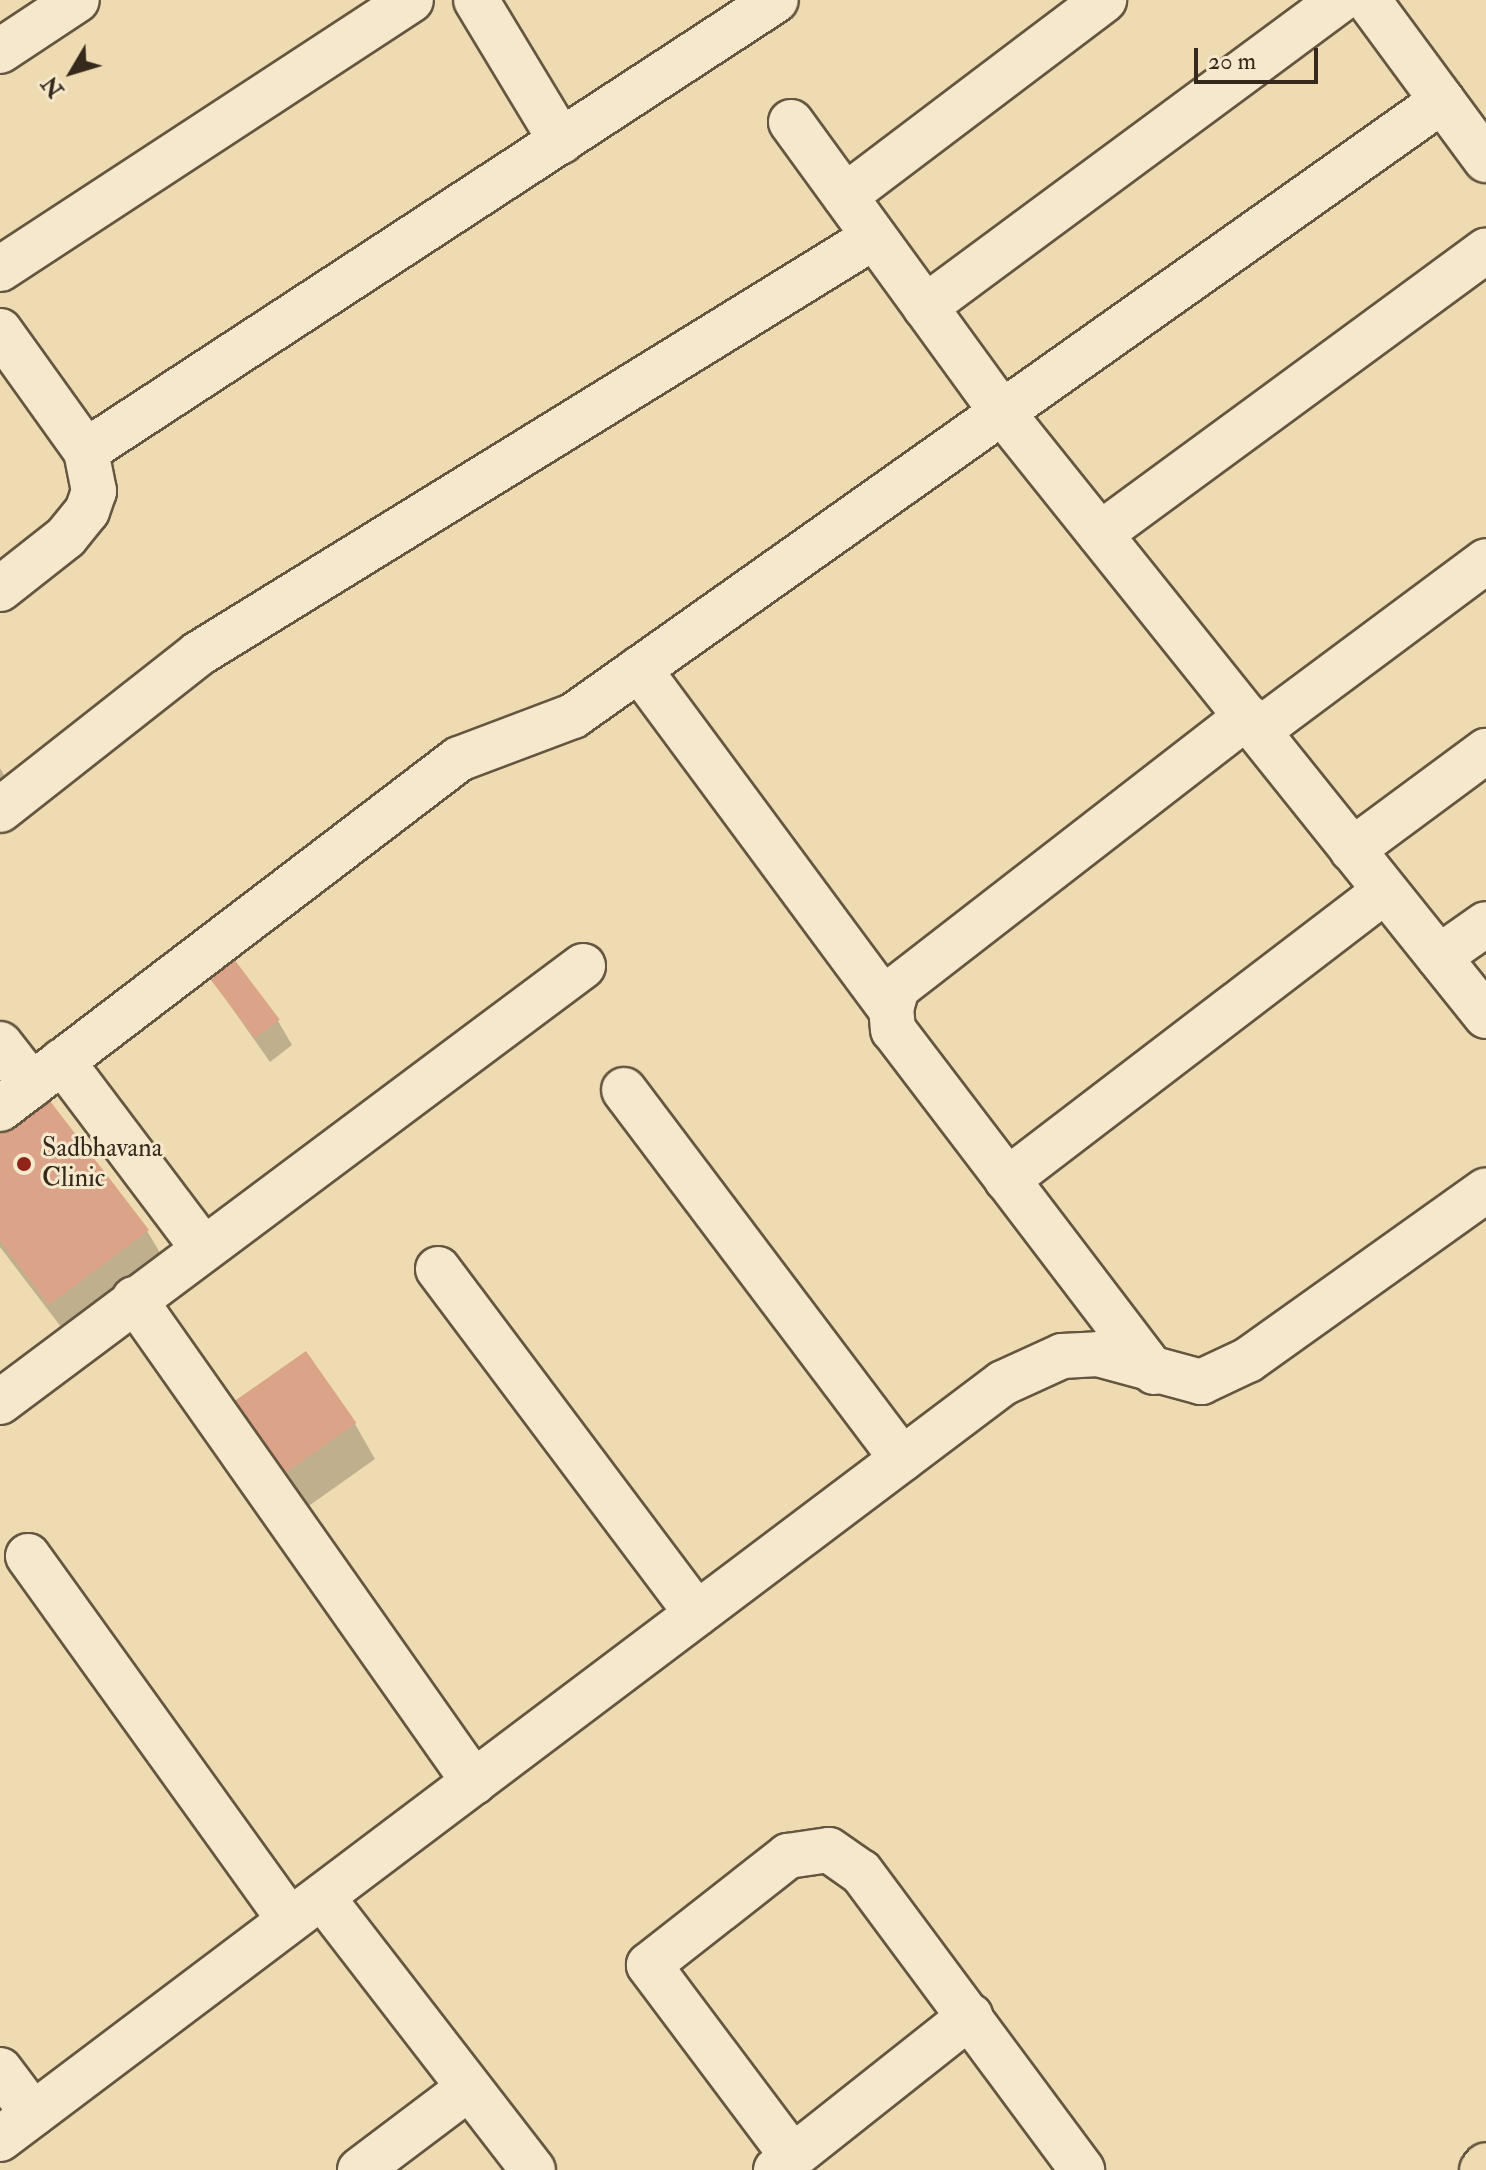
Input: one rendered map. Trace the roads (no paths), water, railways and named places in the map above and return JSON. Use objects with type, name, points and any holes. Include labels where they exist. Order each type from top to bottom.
[{"type":"main road","points":[[1482,2170],[1486,2165]]},
{"type":"street","points":[[0,51],[77,0]]},
{"type":"street","points":[[0,269],[411,0]]},
{"type":"street","points":[[476,0],[561,141]]},
{"type":"street","points":[[86,451],[776,0]]},
{"type":"street","points":[[845,196],[1104,0]]},
{"type":"street","points":[[925,307],[1340,0]]},
{"type":"street","points":[[1368,0],[1486,160]]},
{"type":"street","points":[[31,1085],[459,759],[573,716],[1442,101]]},
{"type":"street","points":[[791,122],[1002,412],[1486,1016]]},
{"type":"street","points":[[0,810],[198,654],[874,237]]},
{"type":"street","points":[[1100,534],[1486,250]]},
{"type":"street","points":[[0,331],[86,451],[94,491],[87,511],[66,537],[0,589]]},
{"type":"street","points":[[1154,1372],[893,1030],[891,1009],[897,988],[1252,724],[1486,561]]},
{"type":"street","points":[[639,669],[891,1009]]},
{"type":"street","points":[[1352,850],[1486,751]]},
{"type":"street","points":[[1007,1180],[1385,891]]},
{"type":"street","points":[[1439,957],[1486,924]]},
{"type":"street","points":[[0,1402],[583,966]]},
{"type":"street","points":[[0,1044],[31,1085],[203,1248]]},
{"type":"street","points":[[624,1090],[902,1459]]},
{"type":"street","points":[[0,2070],[16,2127],[1003,1383],[1062,1356],[1098,1354],[1154,1372],[1201,1382],[1248,1360],[1486,1190]]},
{"type":"street","points":[[438,1269],[697,1614]]},
{"type":"street","points":[[134,1299],[474,1782]]},
{"type":"street","points":[[28,1556],[306,1908],[469,2088],[533,2170]]},
{"type":"street","points":[[970,2016],[785,2163],[649,1965],[788,1856],[829,1850],[861,1872],[970,2016],[1082,2170]]},
{"type":"street","points":[[360,2170],[469,2088]]},
{"type":"place","name":"Sadbhavana Clinic","points":[[24,1164]]}]
